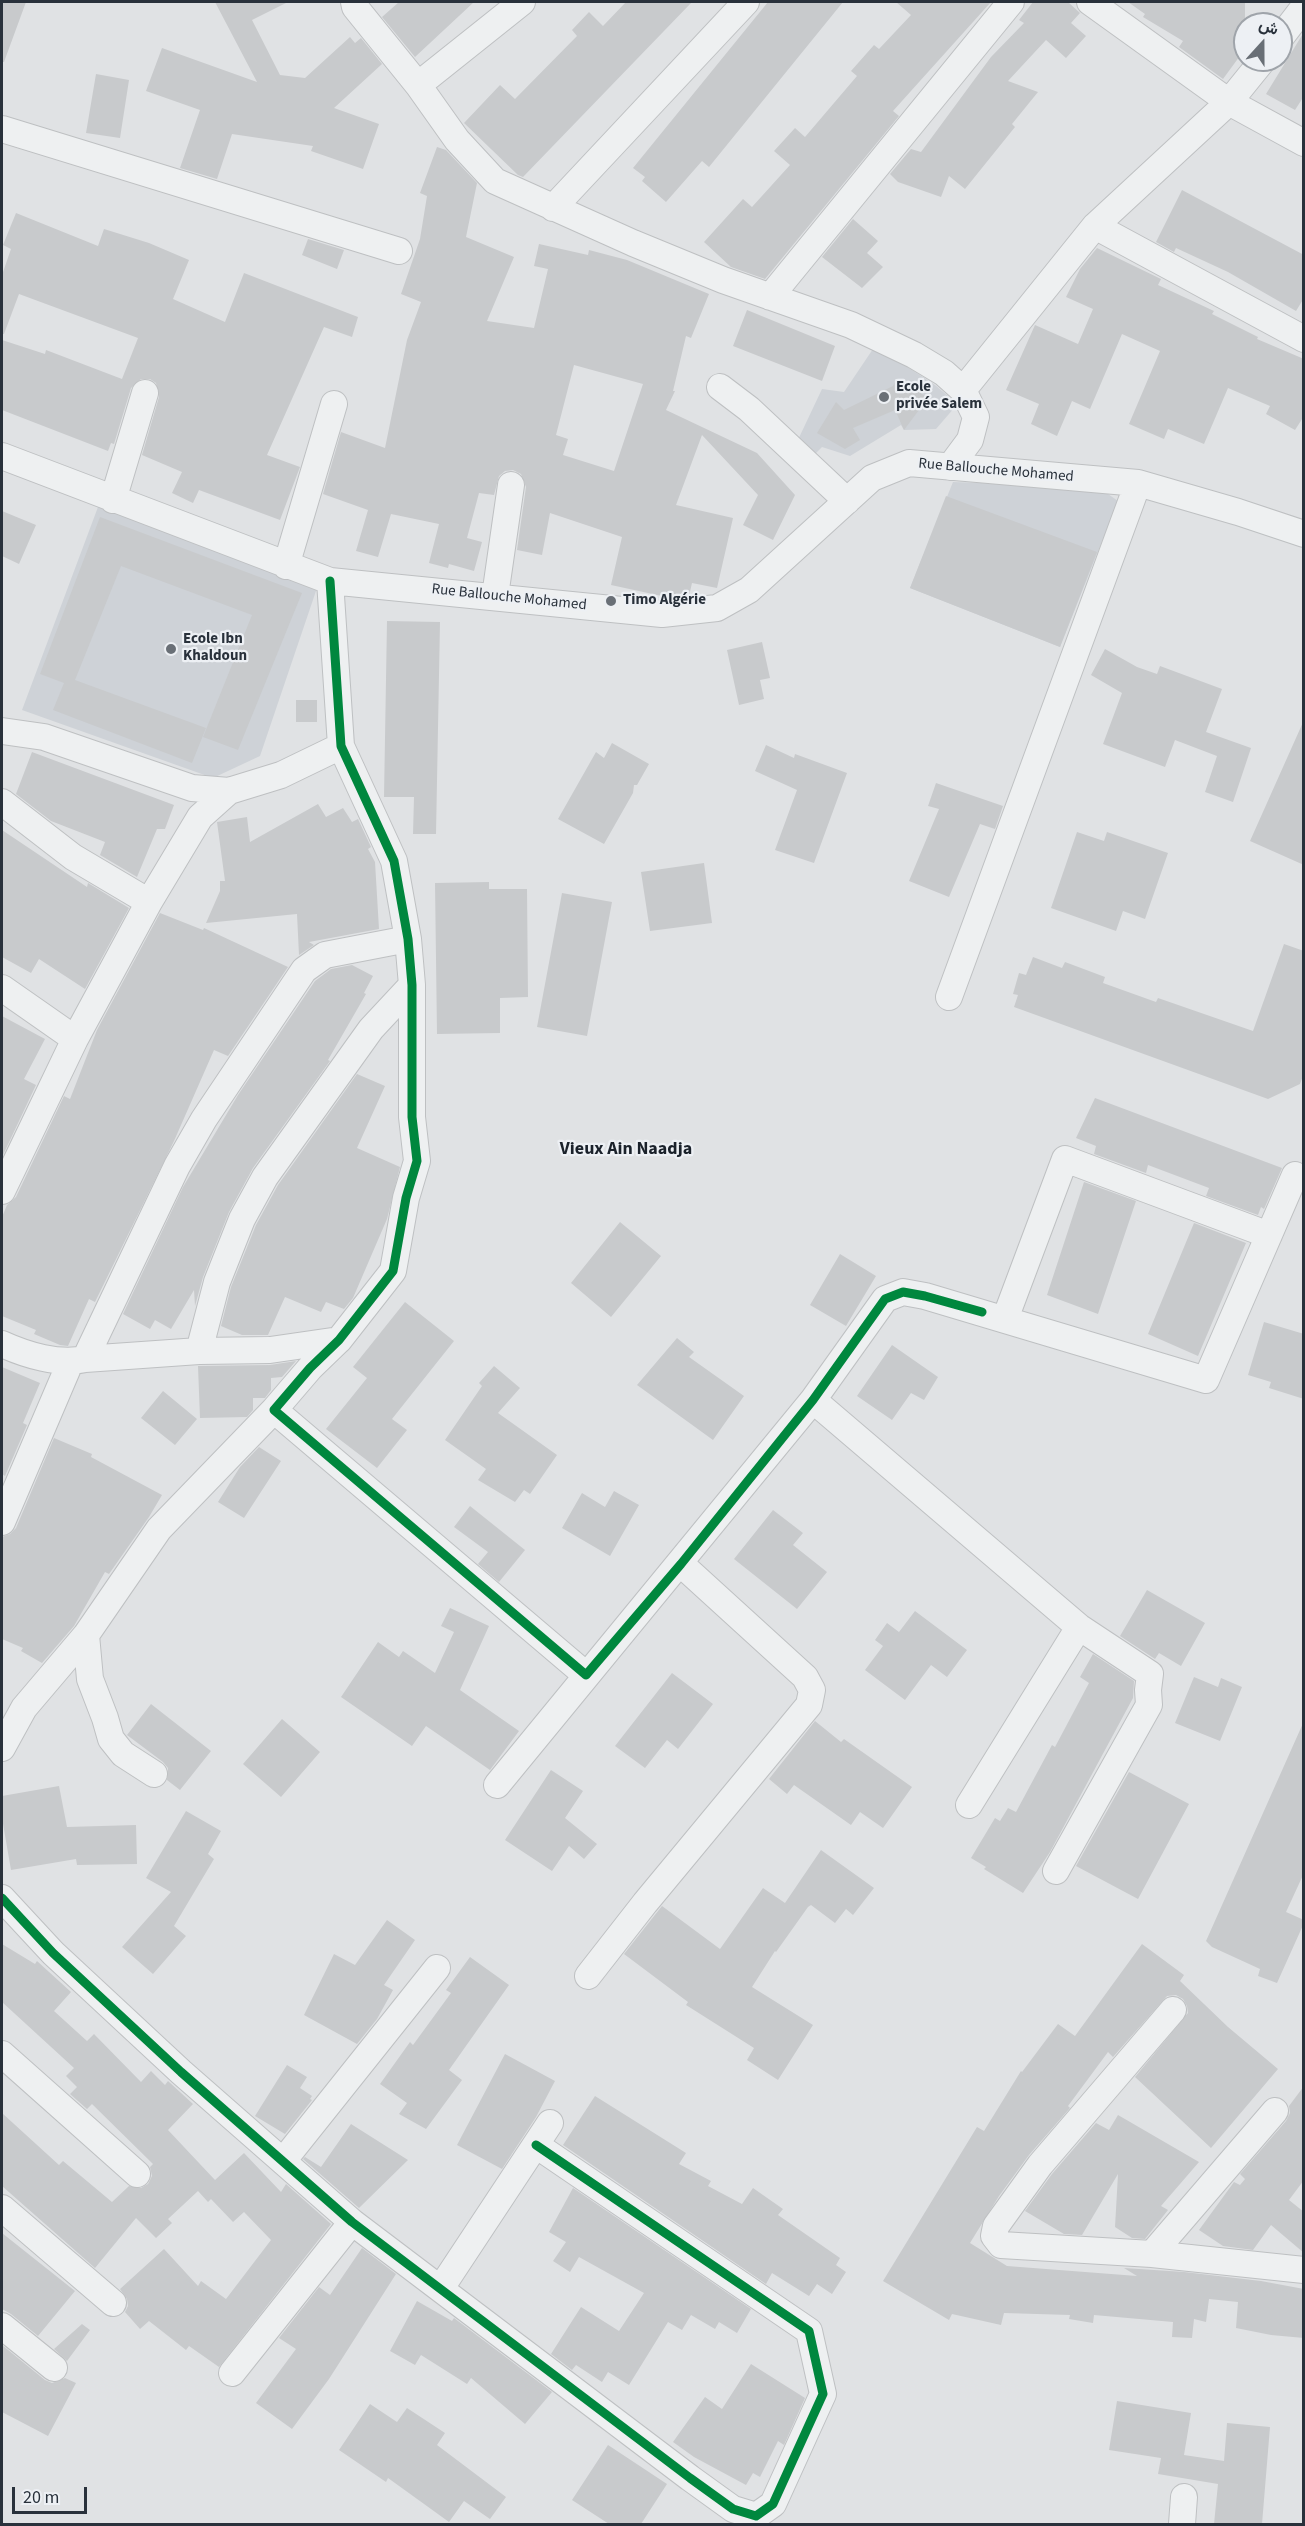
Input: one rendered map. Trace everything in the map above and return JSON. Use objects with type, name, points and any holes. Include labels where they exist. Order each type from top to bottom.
[{"type":"street","points":[[354,2],[355,7],[418,85],[457,140],[495,181],[723,280],[851,325],[914,355],[944,373],[963,390],[976,417],[970,440],[950,467]]},
{"type":"street","points":[[418,85],[522,2]]},
{"type":"street","points":[[554,208],[746,2]]},
{"type":"street","points":[[770,297],[1011,2]]},
{"type":"street","points":[[1090,2],[1229,102],[1304,143]]},
{"type":"street","points":[[1293,21],[1304,7]]},
{"type":"street","points":[[963,390],[1095,226],[1229,102],[1253,72]]},
{"type":"street","points":[[2,129],[399,250]]},
{"type":"street","points":[[1095,226],[1304,339]]},
{"type":"street","points":[[720,387],[749,409],[847,501]]},
{"type":"street","points":[[113,500],[145,393]]},
{"type":"street","points":[[286,566],[334,404]]},
{"type":"street","name":"Rue Ballouche Mohamed","points":[[2,456],[330,581],[662,614],[717,608],[749,590],[872,478],[909,463],[1138,483],[1304,534]]},
{"type":"street","points":[[949,997],[1138,483]]},
{"type":"street","points":[[495,596],[511,485]]},
{"type":"street","points":[[2,1748],[24,1708],[86,1635],[159,1529],[339,1340],[393,1271],[406,1198],[417,1161],[412,1117],[412,985],[408,939],[394,861],[341,746],[330,581]]},
{"type":"street","points":[[2,731],[44,737],[192,788],[229,791],[281,775],[341,746]]},
{"type":"street","points":[[4,1178],[149,902],[200,817],[229,791]]},
{"type":"street","points":[[2,802],[73,857],[149,902]]},
{"type":"street","points":[[2,1522],[78,1361],[177,1166],[204,1119],[304,970],[325,955],[408,939]]},
{"type":"street","points":[[199,1351],[217,1282],[242,1219],[265,1177],[371,1029],[412,985]]},
{"type":"street","points":[[2,988],[75,1039]]},
{"type":"street","points":[[993,1315],[1065,1159],[1269,1236]]},
{"type":"street","points":[[497,1785],[586,1675],[681,1564],[813,1400],[885,1299],[903,1292],[925,1296],[1206,1380],[1295,1174]]},
{"type":"street","points":[[2,1344],[18,1352],[78,1361],[199,1351],[270,1350],[339,1340]]},
{"type":"street","points":[[813,1400],[1079,1627],[1150,1674],[1149,1705],[1056,1871]]},
{"type":"street","points":[[274,1410],[586,1675]]},
{"type":"street","points":[[588,1976],[645,1903],[809,1705],[812,1690],[805,1677],[681,1564]]},
{"type":"street","points":[[969,1805],[1079,1627]]},
{"type":"street","points":[[86,1635],[90,1679],[111,1740],[123,1754],[154,1774]]},
{"type":"street","points":[[2,1898],[53,1953],[181,2072],[352,2222],[690,2478],[734,2509],[756,2516],[773,2505],[823,2394],[809,2331],[536,2145]]},
{"type":"street","points":[[283,2161],[437,1968]]},
{"type":"street","points":[[1173,2010],[1040,2165],[996,2226],[994,2236],[1001,2245],[1152,2254],[1304,2270]]},
{"type":"street","points":[[2,2054],[137,2174]]},
{"type":"street","points":[[1152,2254],[1275,2111]]},
{"type":"street","points":[[441,2288],[550,2123]]},
{"type":"street","points":[[2,2208],[112,2303]]},
{"type":"street","points":[[232,2373],[352,2222]]},
{"type":"street","points":[[2,2326],[54,2368]]},
{"type":"street","points":[[1182,2524],[1184,2497]]},
{"type":"shaded area","name":"Ecole privée Salem","points":[[875,346],[935,385],[955,402],[955,407],[936,429],[904,430],[901,425],[850,456],[822,447],[815,454],[796,444],[822,389],[844,392]]},
{"type":"shaded area","points":[[953,482],[1098,487],[1118,501],[1060,647],[910,588]]},
{"type":"shaded area","name":"Ecole Ibn Khaldoun","points":[[98,507],[317,588],[260,756],[213,778],[22,710]]},
{"type":"building","points":[[2,2],[26,2],[4,62],[2,62]]},
{"type":"building","points":[[215,2],[288,2],[252,20],[280,75],[305,78],[350,37],[355,43],[361,38],[382,64],[334,108],[379,124],[363,169],[311,151],[313,146],[232,134],[217,179],[180,168],[200,110],[146,91],[162,48],[257,82]]},
{"type":"building","points":[[399,2],[474,2],[415,57],[382,17]]},
{"type":"building","points":[[626,2],[692,2],[523,177],[518,175],[464,123],[500,85],[515,99],[577,36],[572,30],[589,12],[603,26]]},
{"type":"building","points":[[768,2],[843,2],[709,167],[702,161],[666,202],[642,181],[645,177],[633,168]]},
{"type":"building","points":[[896,2],[991,2],[893,111],[899,116],[765,279],[731,267],[704,242],[743,199],[752,207],[790,165],[774,151],[795,128],[805,137],[857,76],[851,71],[874,45],[879,49],[911,15]]},
{"type":"building","points":[[1033,2],[1068,2],[1080,13],[1071,23],[1086,36],[1066,58],[1046,40],[1008,81],[1038,92],[1012,124],[1015,127],[965,189],[949,176],[941,197],[898,182],[890,174],[911,149],[921,152],[991,57],[1024,23],[1019,20]]},
{"type":"building","points":[[1128,2],[1245,2],[1245,12],[1233,12],[1233,65],[1223,79],[1179,47],[1183,41],[1143,17],[1145,14]]},
{"type":"building","points":[[1304,32],[1304,96],[1295,110],[1266,94],[1279,72],[1293,72],[1293,50]]},
{"type":"building","points":[[96,74],[129,80],[120,138],[86,133]]},
{"type":"building","points":[[437,147],[446,150],[477,183],[466,237],[514,257],[487,321],[534,328],[548,269],[534,266],[539,244],[588,255],[589,250],[627,260],[709,294],[691,338],[686,336],[673,391],[675,391],[666,410],[757,453],[795,495],[773,540],[743,525],[758,495],[702,435],[676,505],[733,518],[717,588],[692,583],[689,596],[671,598],[611,585],[622,537],[550,513],[542,555],[517,550],[526,487],[521,474],[513,470],[505,471],[499,476],[494,495],[479,493],[467,538],[482,542],[474,571],[449,564],[448,568],[429,563],[439,524],[391,514],[378,557],[356,551],[368,510],[323,494],[341,432],[385,448],[407,340],[421,302],[401,294],[420,239],[427,196],[420,193]],"holes":[[[574,365],[643,384],[614,471],[563,455],[568,439],[556,435]]]},
{"type":"building","points":[[1182,190],[1304,255],[1304,298],[1296,311],[1228,272],[1176,248],[1174,252],[1156,242]]},
{"type":"building","points":[[16,213],[98,246],[104,229],[149,243],[189,260],[173,299],[225,322],[244,273],[358,317],[352,337],[324,327],[267,455],[300,467],[280,520],[199,490],[193,503],[172,493],[182,472],[142,455],[159,397],[156,383],[150,379],[141,379],[131,388],[114,444],[111,443],[108,451],[2,410],[2,340],[45,354],[46,350],[122,379],[138,338],[19,294],[4,334],[2,334],[2,275],[11,249],[3,245]]},
{"type":"building","points":[[853,219],[878,241],[867,253],[883,267],[862,288],[822,257]]},
{"type":"building","points":[[308,239],[344,250],[337,269],[302,255]]},
{"type":"building","points":[[1097,248],[1161,279],[1158,285],[1214,311],[1212,314],[1258,337],[1257,339],[1304,359],[1304,416],[1295,430],[1266,414],[1270,406],[1228,388],[1204,444],[1168,429],[1164,439],[1129,424],[1160,351],[1122,334],[1090,409],[1072,401],[1057,436],[1031,424],[1039,404],[1006,390],[1035,325],[1078,344],[1093,309],[1066,297],[1080,269]]},
{"type":"building","points":[[747,310],[835,346],[822,381],[733,346]]},
{"type":"building","points":[[897,378],[928,398],[904,430],[895,410],[853,428],[860,440],[845,449],[817,433],[836,402],[844,410],[893,386]]},
{"type":"building","points":[[946,496],[1097,552],[1060,647],[910,588]]},
{"type":"building","points":[[2,511],[36,525],[19,564],[2,556]]},
{"type":"building","points":[[100,517],[302,593],[238,750],[203,737],[252,615],[121,566],[75,680],[206,728],[192,763],[53,710],[64,683],[40,674]]},
{"type":"building","points":[[387,621],[440,622],[436,834],[413,834],[414,797],[384,797]]},
{"type":"building","points":[[762,642],[770,678],[760,680],[764,699],[739,705],[727,650]]},
{"type":"building","points":[[1105,649],[1137,667],[1157,674],[1160,666],[1222,689],[1206,732],[1251,748],[1233,802],[1205,792],[1217,756],[1175,740],[1165,767],[1103,744],[1122,693],[1091,675]]},
{"type":"building","points":[[296,700],[317,700],[317,722],[296,722]]},
{"type":"building","points":[[1304,720],[1304,865],[1250,841]]},
{"type":"building","points":[[612,743],[649,764],[637,785],[634,785],[633,793],[604,844],[558,819],[596,752],[604,758]]},
{"type":"building","points":[[766,745],[794,758],[795,754],[847,773],[814,863],[775,850],[797,790],[755,771]]},
{"type":"building","points":[[32,752],[174,805],[165,829],[157,829],[137,877],[100,855],[105,842],[51,821],[16,794]]},
{"type":"building","points":[[936,783],[1003,806],[995,829],[980,824],[949,897],[909,881],[939,809],[928,806]]},
{"type":"building","points":[[318,804],[326,817],[343,808],[352,822],[358,819],[375,862],[379,929],[309,942],[314,945],[299,955],[297,914],[206,923],[220,891],[220,881],[225,881],[217,822],[247,817],[250,842]]},
{"type":"building","points":[[2,830],[87,887],[88,883],[129,908],[85,989],[39,959],[31,973],[2,957]]},
{"type":"building","points":[[1077,832],[1104,841],[1107,832],[1168,853],[1145,919],[1123,911],[1116,931],[1051,908]]},
{"type":"building","points":[[704,863],[712,923],[650,931],[641,872]]},
{"type":"building","points":[[489,882],[489,889],[527,889],[528,997],[500,998],[500,1033],[437,1034],[435,883]]},
{"type":"building","points":[[562,893],[612,902],[587,1036],[537,1027]]},
{"type":"building","points":[[160,913],[203,930],[204,928],[288,967],[228,1056],[214,1050],[174,1141],[95,1302],[89,1299],[68,1346],[60,1345],[34,1334],[36,1330],[2,1316],[2,1217],[7,1205],[16,1197],[64,1096],[70,1099],[97,1030]]},
{"type":"building","points":[[1284,944],[1304,951],[1304,1073],[1300,1084],[1268,1099],[1014,1007],[1018,995],[1013,994],[1019,973],[1026,975],[1033,957],[1062,968],[1065,962],[1105,977],[1103,983],[1156,1002],[1158,998],[1253,1031]]},
{"type":"building","points":[[352,965],[373,976],[364,993],[366,994],[328,1060],[330,1061],[253,1168],[229,1212],[203,1277],[195,1306],[194,1290],[171,1329],[155,1320],[150,1329],[123,1314],[183,1187],[238,1095],[315,981],[331,969]]},
{"type":"building","points":[[2,1016],[45,1039],[24,1079],[36,1085],[3,1155]]},
{"type":"building","points":[[357,1074],[385,1086],[357,1148],[400,1167],[387,1219],[353,1298],[344,1309],[326,1302],[321,1312],[285,1297],[268,1335],[242,1335],[221,1326],[231,1287],[256,1225],[278,1185]]},
{"type":"building","points":[[1095,1098],[1282,1168],[1264,1209],[1261,1207],[1258,1215],[1206,1196],[1209,1188],[1148,1165],[1146,1173],[1094,1154],[1096,1146],[1076,1138]]},
{"type":"building","points":[[1084,1182],[1136,1201],[1098,1314],[1047,1295]]},
{"type":"building","points":[[620,1222],[661,1256],[611,1317],[571,1283]]},
{"type":"building","points":[[1194,1223],[1246,1243],[1198,1356],[1148,1334]]},
{"type":"building","points":[[840,1254],[876,1276],[846,1326],[810,1305]]},
{"type":"building","points":[[405,1302],[454,1341],[392,1419],[407,1430],[377,1468],[326,1429],[367,1378],[353,1367]]},
{"type":"building","points":[[1264,1322],[1304,1334],[1304,1399],[1269,1388],[1271,1382],[1248,1375]]},
{"type":"building","points":[[677,1338],[694,1352],[689,1357],[744,1396],[713,1440],[637,1385]]},
{"type":"building","points":[[892,1345],[938,1377],[924,1400],[911,1393],[892,1420],[857,1396]]},
{"type":"building","points":[[296,1361],[282,1377],[271,1378],[271,1390],[265,1398],[253,1398],[253,1410],[247,1417],[200,1418],[198,1366],[270,1365]]},
{"type":"building","points":[[494,1366],[520,1388],[498,1413],[557,1455],[530,1494],[524,1490],[515,1502],[478,1480],[486,1469],[445,1440],[482,1386],[479,1383]]},
{"type":"building","points":[[2,1367],[40,1383],[23,1423],[27,1425],[5,1476],[2,1474]]},
{"type":"building","points":[[163,1391],[197,1419],[175,1445],[141,1418]]},
{"type":"building","points":[[54,1438],[92,1454],[91,1457],[162,1495],[109,1574],[105,1572],[74,1626],[42,1663],[21,1651],[23,1648],[2,1639],[2,1537],[10,1534],[16,1528]]},
{"type":"building","points":[[259,1447],[281,1461],[244,1518],[218,1502],[240,1467]]},
{"type":"building","points":[[614,1491],[639,1505],[610,1556],[562,1528],[582,1493],[605,1507]]},
{"type":"building","points":[[470,1506],[525,1550],[499,1582],[478,1564],[488,1552],[454,1527]]},
{"type":"building","points":[[773,1510],[803,1533],[793,1545],[827,1572],[797,1609],[734,1559]]},
{"type":"building","points":[[1147,1590],[1205,1623],[1181,1666],[1159,1653],[1155,1659],[1120,1636]]},
{"type":"building","points":[[450,1608],[489,1626],[460,1690],[519,1731],[490,1770],[426,1726],[412,1746],[341,1697],[378,1642],[399,1657],[403,1651],[435,1673],[454,1632],[441,1626]]},
{"type":"building","points":[[915,1611],[967,1650],[947,1677],[931,1665],[905,1700],[865,1670],[883,1646],[875,1640],[887,1623],[899,1632]]},
{"type":"building","points":[[1093,1654],[1134,1681],[1133,1698],[1050,1852],[1023,1893],[984,1869],[986,1867],[971,1858],[995,1818],[1000,1821],[1008,1808],[1016,1812],[1052,1745],[1055,1747],[1089,1683],[1080,1677]]},
{"type":"building","points":[[672,1673],[713,1704],[678,1749],[667,1740],[645,1768],[615,1746]]},
{"type":"building","points":[[1194,1677],[1218,1687],[1221,1678],[1242,1687],[1220,1741],[1175,1723]]},
{"type":"building","points":[[151,1704],[211,1751],[180,1790],[167,1780],[168,1768],[163,1762],[127,1735]]},
{"type":"building","points":[[282,1719],[320,1752],[281,1797],[243,1764]]},
{"type":"building","points":[[815,1721],[841,1742],[844,1739],[912,1787],[883,1828],[860,1812],[851,1825],[794,1785],[787,1794],[769,1779]]},
{"type":"building","points":[[1304,1721],[1304,1873],[1286,1912],[1304,1920],[1304,1923],[1277,1983],[1258,1976],[1260,1969],[1212,1947],[1206,1941]]},
{"type":"building","points":[[551,1770],[583,1791],[565,1818],[597,1844],[584,1859],[569,1846],[552,1871],[505,1840]]},
{"type":"building","points":[[1129,1772],[1189,1804],[1138,1899],[1076,1866]]},
{"type":"building","points":[[59,1786],[67,1827],[136,1825],[137,1864],[77,1865],[76,1859],[11,1870],[2,1818],[2,1796]]},
{"type":"building","points":[[186,1811],[221,1831],[208,1854],[214,1859],[174,1926],[186,1936],[153,1974],[122,1947],[171,1892],[146,1878]]},
{"type":"building","points":[[821,1850],[874,1888],[853,1915],[846,1909],[835,1923],[811,1905],[808,1907],[775,1951],[752,1987],[813,2025],[778,2080],[747,2060],[754,2048],[686,2005],[688,2002],[624,1954],[662,1906],[720,1949],[763,1888],[785,1903]]},
{"type":"building","points":[[387,1920],[415,1940],[384,1985],[393,1990],[377,2019],[357,2044],[304,2015],[334,1954],[355,1965]]},
{"type":"building","points":[[2,1944],[35,1964],[37,1961],[71,1992],[54,2011],[87,2041],[94,2034],[141,2082],[151,2071],[165,2085],[168,2081],[193,2104],[168,2130],[215,2180],[244,2153],[281,2192],[286,2184],[331,2224],[219,2367],[189,2346],[186,2350],[149,2321],[140,2329],[125,2312],[128,2306],[127,2299],[120,2289],[164,2249],[198,2286],[201,2281],[226,2299],[271,2240],[244,2212],[233,2222],[211,2199],[208,2202],[198,2191],[168,2219],[172,2223],[156,2238],[136,2218],[95,2268],[2,2186],[2,2113],[59,2165],[63,2161],[112,2202],[129,2186],[141,2188],[148,2184],[152,2176],[150,2167],[153,2164],[92,2104],[87,2109],[70,2094],[77,2087],[66,2076],[74,2068],[2,2002]]},
{"type":"building","points":[[1142,1944],[1184,1975],[1180,1981],[1228,2027],[1278,2069],[1211,2148],[1135,2077],[1188,2013],[1183,1999],[1176,1995],[1167,1996],[1113,2057],[1108,2052],[1068,2106],[1070,2108],[1029,2155],[999,2196],[970,2243],[1007,2266],[1137,2276],[1124,2268],[1184,2272],[1261,2281],[1304,2289],[1304,2338],[1271,2335],[1236,2328],[1238,2302],[1209,2299],[1206,2322],[1194,2319],[1192,2338],[1172,2337],[1173,2322],[1094,2315],[1093,2323],[1069,2319],[1070,2315],[1004,2313],[1001,2325],[952,2314],[949,2320],[883,2281],[977,2127],[984,2131],[1021,2071],[1058,2024],[1075,2036]]},
{"type":"building","points":[[470,1957],[509,1985],[449,2070],[462,2080],[426,2129],[399,2114],[407,2103],[380,2084],[410,2042],[413,2045],[451,1993],[446,1990]]},
{"type":"building","points":[[505,2054],[555,2081],[536,2117],[502,2169],[457,2145]]},
{"type":"building","points":[[287,2065],[307,2077],[300,2088],[312,2096],[310,2099],[312,2100],[285,2134],[255,2116]]},
{"type":"building","points":[[1304,2086],[1304,2180],[1289,2200],[1304,2212],[1304,2253],[1271,2225],[1253,2250],[1223,2246],[1199,2230],[1234,2182],[1240,2185],[1245,2179],[1240,2174],[1286,2121],[1290,2113],[1289,2106]]},
{"type":"building","points":[[595,2096],[686,2153],[679,2164],[711,2181],[708,2186],[742,2204],[753,2188],[783,2209],[778,2215],[840,2258],[836,2265],[846,2272],[832,2294],[817,2284],[809,2296],[772,2273],[766,2284],[563,2145]]},
{"type":"building","points":[[1118,2115],[1199,2162],[1161,2206],[1168,2210],[1145,2239],[1132,2238],[1115,2227],[1118,2174],[1082,2235],[1064,2234],[1025,2211],[1052,2174],[1096,2123],[1109,2130]]},
{"type":"building","points":[[351,2124],[408,2160],[359,2208],[303,2159],[305,2157],[321,2167]]},
{"type":"building","points":[[573,2188],[751,2309],[737,2333],[719,2322],[715,2329],[691,2315],[682,2330],[668,2322],[629,2385],[608,2372],[602,2382],[576,2365],[572,2370],[551,2354],[581,2307],[619,2331],[644,2293],[579,2257],[570,2272],[553,2261],[566,2242],[549,2232]]},
{"type":"building","points":[[2,2233],[75,2291],[38,2336],[2,2309]]},
{"type":"building","points":[[362,2248],[396,2274],[329,2379],[292,2429],[256,2403],[296,2349],[279,2338],[319,2287],[330,2295]]},
{"type":"building","points":[[417,2301],[452,2321],[454,2318],[552,2392],[525,2424],[471,2378],[467,2384],[421,2355],[415,2365],[390,2351]]},
{"type":"building","points":[[82,2324],[90,2330],[67,2361],[54,2349]]},
{"type":"building","points":[[2,2345],[45,2380],[52,2383],[65,2378],[76,2383],[48,2436],[2,2412]]},
{"type":"building","points":[[751,2364],[805,2398],[784,2445],[778,2441],[760,2477],[753,2473],[746,2485],[694,2457],[673,2442],[705,2397],[722,2409]]},
{"type":"building","points":[[1117,2401],[1191,2413],[1184,2455],[1224,2461],[1227,2423],[1270,2427],[1262,2524],[1214,2524],[1218,2484],[1158,2474],[1161,2458],[1109,2450]]},
{"type":"building","points":[[370,2404],[397,2422],[407,2408],[445,2433],[437,2445],[506,2497],[490,2519],[464,2501],[449,2522],[388,2478],[386,2482],[339,2450]]},
{"type":"building","points":[[608,2445],[667,2484],[641,2524],[609,2524],[572,2500]]},
{"type":"cycle path","points":[[330,581],[341,746],[394,861],[408,939],[412,985],[412,1117],[417,1161],[406,1198],[393,1271],[339,1340],[310,1368],[274,1410],[586,1675],[681,1564],[813,1400],[885,1299],[903,1292],[982,1312]]},
{"type":"cycle path","points":[[2,1898],[53,1953],[181,2072],[352,2222],[690,2478],[733,2509],[756,2516],[773,2504],[823,2394],[809,2331],[536,2145]]},
{"type":"place","name":"Ecole privée Salem","points":[[884,397]]},
{"type":"place","name":"Timo Algérie","points":[[611,601]]},
{"type":"place","name":"Ecole Ibn Khaldoun","points":[[171,649]]},
{"type":"district","name":"Vieux Ain Naadja","points":[[626,1150]]}]
